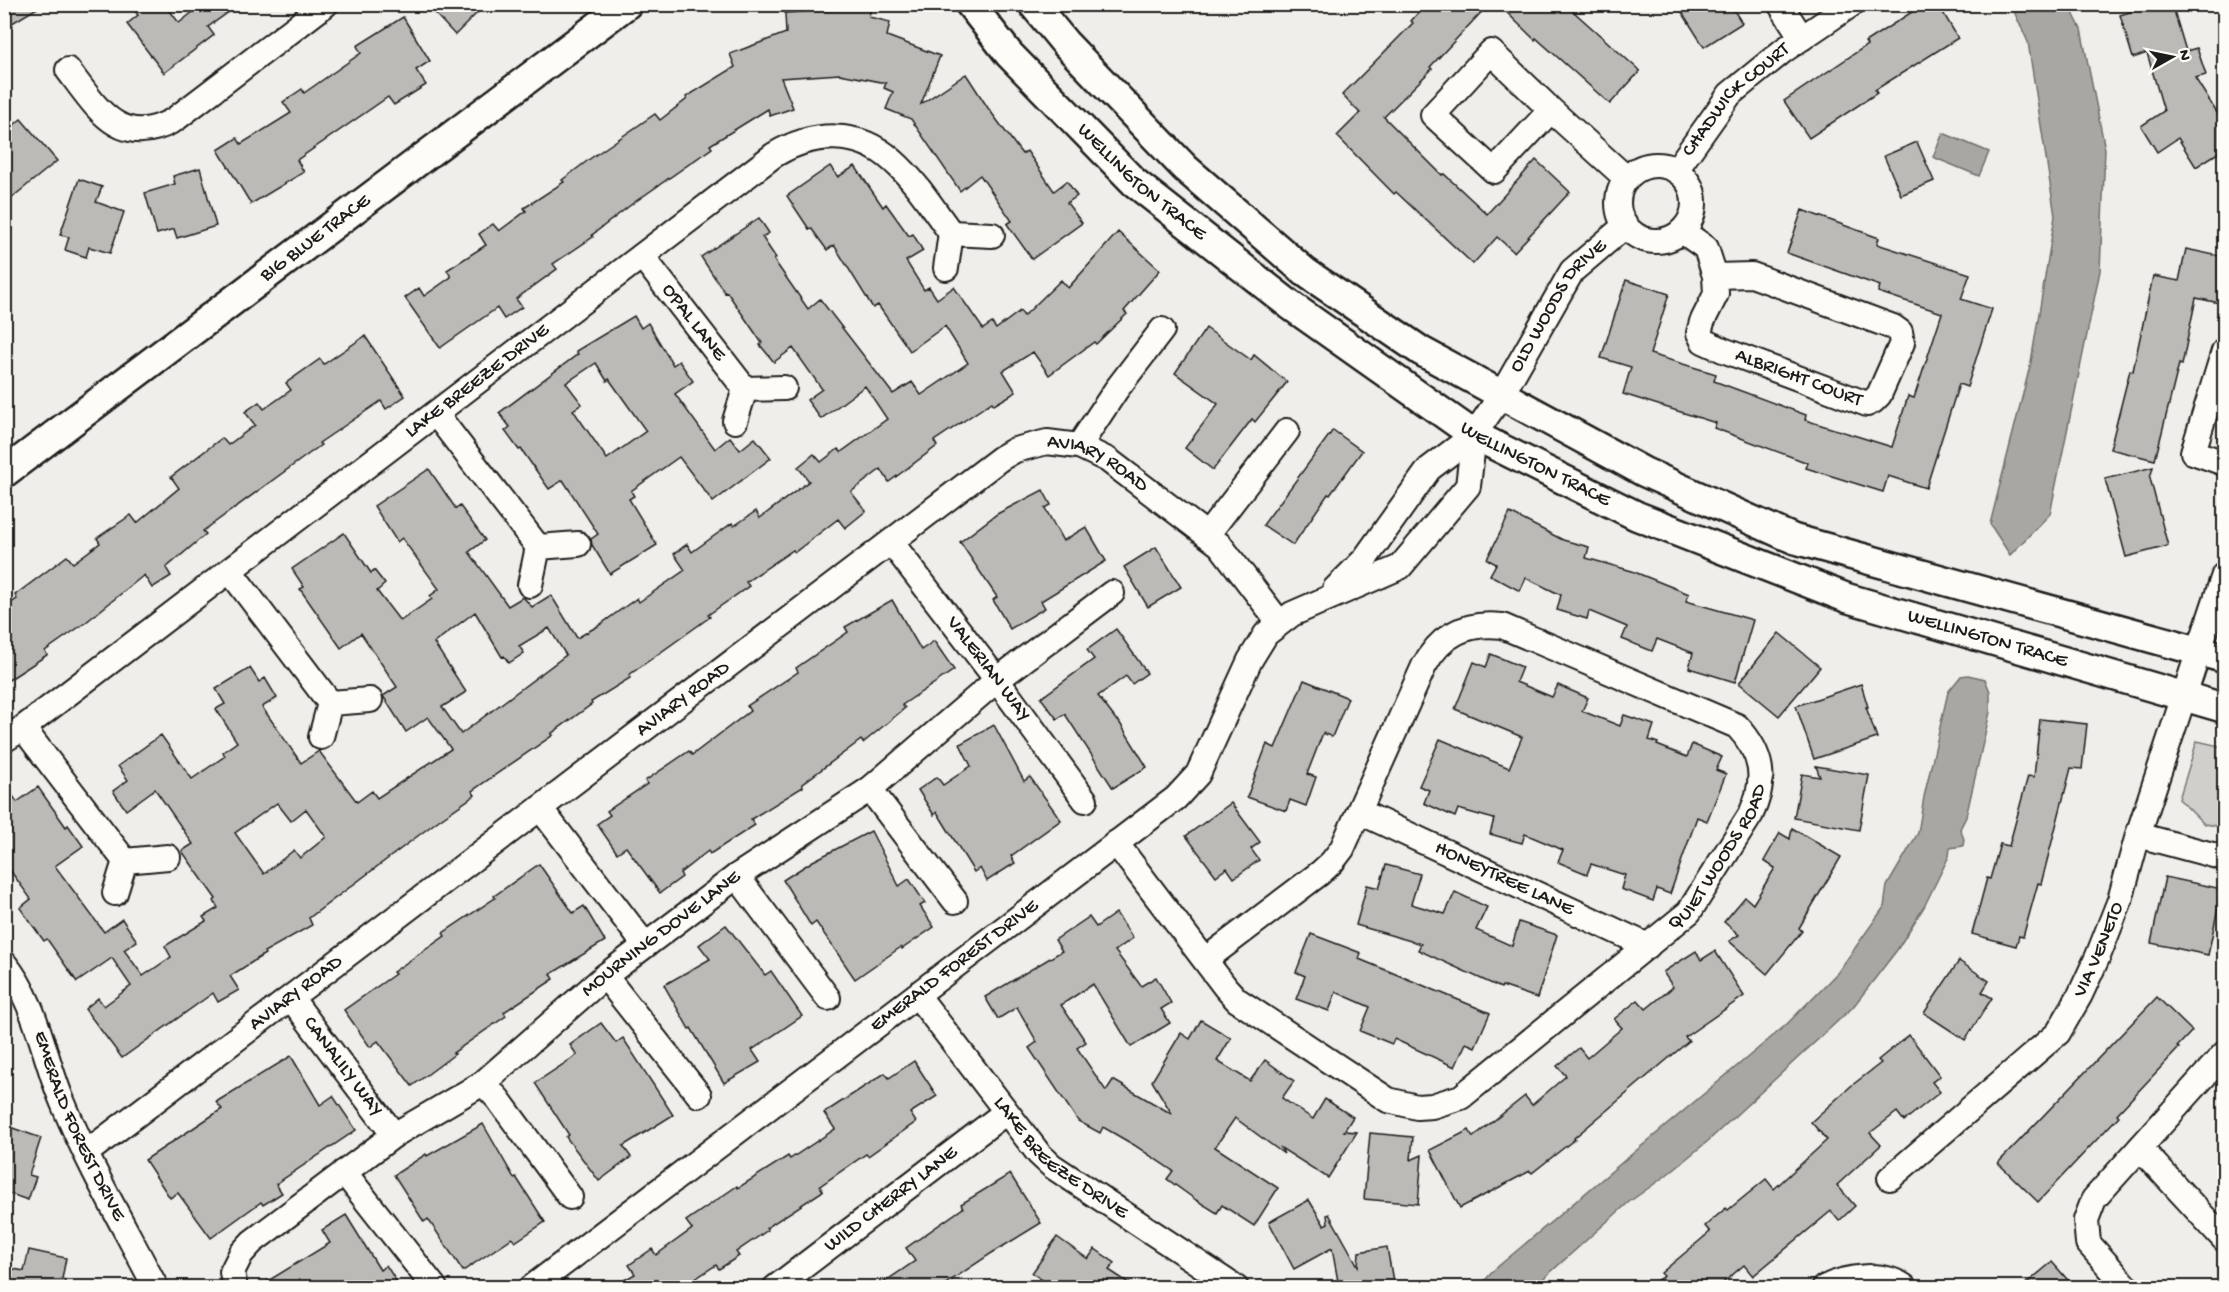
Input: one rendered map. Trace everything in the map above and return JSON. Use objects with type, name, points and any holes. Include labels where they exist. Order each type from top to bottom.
[{"type":"street","points":[[68,70],[100,113],[113,124],[128,130],[145,131],[160,128],[174,120],[326,4]]},
{"type":"street","name":"BIG BLUE TRACE","points":[[4,473],[627,4]]},
{"type":"street","name":"WELLINGTON TRACE","points":[[970,4],[1009,54],[1134,182],[1290,305],[1474,435],[1637,516],[1847,598],[2224,708]]},
{"type":"street","name":"WELLINGTON TRACE","points":[[1033,4],[1065,43],[1185,168],[1305,272],[1420,351],[1644,471],[1794,539],[2212,655]]},
{"type":"street","name":"CHADWICK COURT","points":[[1780,4],[1802,38]]},
{"type":"street","name":"CHADWICK COURT","points":[[1676,170],[1730,94],[1802,38],[1852,4]]},
{"type":"street","points":[[1551,110],[1494,171],[1433,115],[1491,52],[1626,178]]},
{"type":"street","name":"LAKE BREEZE DRIVE","points":[[14,734],[774,155],[788,147],[819,137],[851,139],[881,151],[905,173],[951,233]]},
{"type":"street","points":[[1655,164],[1676,170],[1685,178],[1694,199],[1689,222],[1682,231],[1659,242],[1646,241],[1634,235],[1619,215],[1617,202],[1626,178],[1644,166],[1655,164]]},
{"type":"street","name":"OLD WOODS DRIVE","points":[[1502,394],[1572,271],[1625,226]]},
{"type":"street","name":"ALBRIGHT COURT","points":[[1682,231],[1706,248],[1715,276],[1716,294],[1699,333],[1703,341],[1867,404],[1879,395],[1902,342],[1900,333],[1893,327],[1752,275],[1715,276]]},
{"type":"street","points":[[946,268],[951,233],[992,235]]},
{"type":"street","name":"OPAL LANE","points":[[642,256],[745,389]]},
{"type":"street","points":[[1079,446],[1116,390],[1162,330]]},
{"type":"street","points":[[2224,351],[2193,452],[2224,463]]},
{"type":"street","points":[[735,421],[745,389],[784,388]]},
{"type":"street","name":"EMERALD FOREST DRIVE","points":[[1322,601],[1364,560],[1429,469],[1474,435],[1502,394]]},
{"type":"street","points":[[436,414],[538,547],[530,585]]},
{"type":"street","points":[[1207,535],[1287,431]]},
{"type":"street","name":"EMERALD FOREST DRIVE","points":[[531,1287],[1176,798],[1198,774],[1257,646],[1280,622],[1400,567],[1468,486],[1474,435]]},
{"type":"street","name":"AVIARY ROAD","points":[[86,1153],[1001,458],[1015,450],[1047,442],[1079,446],[1108,459],[1220,545],[1280,622]]},
{"type":"street","name":"VALERIAN WAY","points":[[891,542],[1085,800]]},
{"type":"street","points":[[538,547],[578,544]]},
{"type":"street","points":[[230,571],[330,703]]},
{"type":"street","name":"VIA VENETO","points":[[1890,1178],[2058,1033],[2080,995],[2120,900],[2138,836],[2185,697],[2212,655],[2224,575]]},
{"type":"street","name":"MOURNING DOVE LANE","points":[[235,1287],[232,1272],[241,1254],[252,1242],[394,1135],[483,1083],[605,976],[737,876],[870,789],[997,680],[1112,593]]},
{"type":"street","name":"QUIET WOODS ROAD","points":[[1116,843],[1205,960],[1237,1000],[1388,1100],[1417,1107],[1432,1107],[1461,1097],[1689,912],[1758,800],[1761,784],[1756,752],[1748,738],[1737,726],[1502,626],[1486,624],[1470,626],[1455,632],[1431,653],[1360,812],[1342,849],[1332,862],[1205,960]]},
{"type":"street","points":[[330,703],[370,700]]},
{"type":"street","points":[[321,737],[330,703]]},
{"type":"street","points":[[14,734],[125,861]]},
{"type":"street","points":[[870,789],[955,901]]},
{"type":"street","points":[[540,808],[645,945]]},
{"type":"street","name":"HONEYTREE LANE","points":[[1360,812],[1648,946]]},
{"type":"street","points":[[2138,836],[2224,858]]},
{"type":"street","points":[[125,861],[168,857]]},
{"type":"street","points":[[115,893],[125,861]]},
{"type":"street","points":[[737,876],[828,998]]},
{"type":"street","name":"EMERALD FOREST DRIVE","points":[[4,963],[28,1002],[61,1099],[86,1153],[156,1287]]},
{"type":"street","points":[[605,976],[699,1095]]},
{"type":"street","name":"LAKE BREEZE DRIVE","points":[[917,995],[1039,1154],[1052,1166],[1236,1287]]},
{"type":"street","name":"CANALILY WAY","points":[[291,998],[394,1135]]},
{"type":"street","points":[[2128,1287],[2088,1243],[2086,1220],[2094,1199],[2224,1054]]},
{"type":"street","points":[[483,1083],[498,1099],[570,1197]]},
{"type":"street","name":"WILD CHERRY LANE","points":[[775,1287],[1006,1112]]},
{"type":"street","points":[[2140,1148],[2224,1239]]},
{"type":"street","points":[[344,1172],[435,1287]]},
{"type":"street","points":[[1824,1287],[1860,1278],[1883,1277],[1906,1287]]},
{"type":"shaded area","points":[[2011,5],[2069,5],[2081,29],[2105,149],[2100,271],[2050,514],[2010,555],[1990,524],[2031,362],[2055,216],[2028,42]]},
{"type":"shaded area","points":[[1943,133],[1989,152],[1979,176],[1933,157]]},
{"type":"shaded area","points":[[1968,675],[1985,679],[1990,692],[1990,712],[1966,817],[1960,829],[1964,839],[1963,846],[1950,848],[1949,856],[1924,907],[1897,950],[1853,1007],[1708,1141],[1629,1202],[1534,1287],[1479,1287],[1495,1269],[1786,1025],[1838,972],[1884,907],[1887,886],[1918,833],[1948,692],[1961,676]]},
{"type":"shaded area","points":[[2197,741],[2224,747],[2224,827],[2204,824],[2179,799]]},
{"type":"building","points":[[4,4],[44,4],[4,28]]},
{"type":"building","points":[[130,4],[165,4],[179,23],[203,4],[240,4],[208,27],[214,35],[164,73],[127,24],[138,15]]},
{"type":"building","points":[[426,4],[486,4],[455,35]]},
{"type":"building","points":[[851,4],[871,6],[869,17],[890,22],[887,36],[940,56],[921,104],[966,74],[1022,154],[1027,151],[1054,191],[1067,181],[1077,196],[1067,203],[1082,223],[1032,259],[1007,224],[1012,221],[980,175],[960,191],[911,119],[886,109],[893,92],[884,88],[886,83],[840,74],[781,78],[793,108],[770,116],[768,109],[710,145],[712,148],[632,204],[592,235],[593,237],[553,264],[557,269],[516,299],[522,307],[504,319],[497,308],[440,348],[405,298],[419,288],[424,296],[451,277],[447,270],[486,245],[479,234],[493,224],[499,231],[526,211],[524,208],[564,182],[562,180],[591,158],[655,114],[660,120],[687,99],[686,97],[735,67],[730,54],[786,33],[785,13],[851,9]]},
{"type":"building","points":[[1426,4],[1489,4],[1430,67],[1432,69],[1384,117],[1442,175],[1444,174],[1487,214],[1536,160],[1570,192],[1514,252],[1497,237],[1473,264],[1396,192],[1394,194],[1337,136],[1360,113],[1342,95],[1413,23],[1411,21]]},
{"type":"building","points":[[1498,4],[1565,4],[1640,71],[1610,104],[1536,38],[1535,40]]},
{"type":"building","points":[[1677,4],[1730,4],[1742,23],[1704,47]]},
{"type":"building","points":[[1907,4],[1938,4],[1958,38],[1875,90],[1877,93],[1809,138],[1784,101],[1867,45],[1865,42],[1912,12]]},
{"type":"building","points":[[2155,4],[2172,4],[2186,51],[2197,48],[2206,75],[2195,78],[2224,124],[2224,149],[2196,167],[2178,138],[2157,152],[2141,126],[2164,111],[2147,53],[2133,58],[2120,15]]},
{"type":"building","points":[[403,17],[430,61],[416,70],[426,85],[394,105],[388,97],[297,160],[304,172],[251,204],[218,150],[237,138],[241,144],[291,113],[283,102],[302,89],[304,93],[361,53],[357,46]]},
{"type":"building","points":[[21,119],[57,161],[4,204],[4,133]]},
{"type":"building","points":[[1917,142],[1934,181],[1901,195],[1884,156]]},
{"type":"building","points":[[830,166],[838,177],[855,166],[883,207],[886,204],[909,236],[913,234],[923,251],[906,261],[924,290],[929,287],[937,299],[954,287],[983,329],[992,323],[996,329],[1020,311],[1024,316],[1061,280],[1068,288],[1118,232],[1160,270],[1124,311],[1127,314],[1096,344],[1094,342],[1049,375],[1033,352],[1003,371],[1016,392],[994,405],[992,402],[934,441],[937,446],[889,482],[881,469],[851,492],[866,511],[845,528],[838,519],[795,552],[793,550],[746,582],[749,586],[708,615],[710,617],[629,675],[630,678],[591,702],[592,704],[551,734],[553,735],[472,791],[475,795],[309,918],[312,925],[264,952],[265,954],[230,976],[239,990],[218,1002],[213,993],[122,1058],[85,1009],[98,998],[104,1006],[131,986],[112,958],[77,982],[47,939],[44,941],[20,908],[31,899],[4,862],[4,783],[17,802],[38,787],[66,827],[68,825],[83,846],[55,866],[104,932],[122,919],[137,941],[124,950],[143,976],[171,957],[165,946],[206,921],[203,917],[218,908],[214,901],[216,899],[182,851],[193,844],[155,789],[126,810],[113,791],[128,780],[118,766],[161,735],[192,779],[225,756],[223,752],[237,742],[216,709],[225,704],[216,689],[250,668],[259,682],[265,678],[277,698],[262,707],[301,763],[319,751],[357,802],[372,791],[377,798],[451,749],[428,717],[406,732],[383,696],[397,687],[361,633],[341,648],[300,589],[304,587],[292,569],[344,533],[371,573],[374,570],[385,584],[377,591],[400,621],[432,599],[430,596],[439,589],[402,538],[397,542],[374,506],[429,469],[456,509],[460,506],[485,540],[469,552],[508,606],[523,597],[532,607],[551,595],[577,638],[637,598],[639,602],[685,570],[674,554],[687,544],[692,552],[732,523],[734,526],[756,511],[760,518],[809,481],[798,467],[814,454],[821,462],[838,449],[841,452],[887,419],[865,386],[821,419],[807,400],[822,389],[793,348],[774,362],[701,257],[759,218],[769,233],[762,237],[776,258],[774,260],[808,309],[820,299],[893,394],[912,382],[921,395],[968,363],[945,326],[910,351],[878,305],[873,308],[834,245],[827,250],[811,228],[809,229],[787,196]],"holes":[[[475,612],[502,657],[504,656],[509,663],[524,653],[519,646],[549,628],[566,655],[461,734],[442,707],[466,692],[434,643]],[[277,803],[291,821],[306,809],[326,837],[300,858],[294,850],[264,874],[235,833]]]},
{"type":"building","points":[[200,168],[216,226],[177,238],[174,229],[157,234],[145,193],[175,184],[173,176]]},
{"type":"building","points":[[79,179],[102,187],[96,202],[124,212],[110,253],[89,247],[86,257],[65,250],[69,237],[60,235]]},
{"type":"building","points":[[1802,210],[1879,238],[1877,244],[1970,274],[1961,299],[1992,309],[1967,387],[1959,384],[1926,488],[1888,476],[1883,492],[1806,468],[1808,463],[1714,428],[1716,423],[1623,394],[1631,367],[1601,358],[1626,280],[1669,294],[1650,354],[1716,374],[1714,381],[1806,415],[1805,420],[1892,447],[1908,396],[1914,398],[1942,313],[1878,292],[1880,286],[1787,253]]},
{"type":"building","points":[[2186,249],[2224,257],[2224,304],[2196,298],[2182,365],[2179,364],[2155,460],[2110,449],[2130,370],[2133,371],[2153,276],[2179,281]]},
{"type":"building","points":[[634,316],[641,328],[648,323],[673,365],[679,361],[693,381],[675,394],[715,449],[730,437],[740,450],[755,438],[771,458],[713,502],[679,457],[631,491],[634,496],[629,499],[657,545],[610,574],[592,545],[591,539],[598,534],[563,480],[549,489],[521,449],[519,450],[505,431],[510,427],[499,413],[578,354],[576,351]],"holes":[[[596,363],[607,381],[609,379],[646,431],[607,459],[573,410],[582,404],[566,383]]]},
{"type":"building","points":[[1206,328],[1251,360],[1254,355],[1287,382],[1255,422],[1252,419],[1213,470],[1185,448],[1218,404],[1175,373]]},
{"type":"building","points":[[365,336],[405,396],[386,409],[381,401],[319,443],[321,445],[203,531],[206,534],[166,568],[171,576],[152,588],[144,575],[85,623],[45,651],[47,655],[4,683],[4,608],[17,599],[15,595],[67,556],[73,563],[100,543],[97,538],[131,515],[137,523],[179,488],[171,477],[222,438],[228,445],[255,425],[245,412],[259,402],[264,409],[291,390],[286,383],[320,359],[324,364]]},
{"type":"building","points":[[1333,430],[1362,451],[1330,495],[1328,494],[1293,545],[1263,525]]},
{"type":"building","points":[[2153,467],[2150,478],[2168,546],[2126,557],[2105,479]]},
{"type":"building","points":[[1043,490],[1051,505],[1045,508],[1063,541],[1086,527],[1106,561],[1041,601],[1045,608],[1010,629],[993,600],[997,597],[960,542],[997,514]]},
{"type":"building","points":[[1510,513],[1563,540],[1589,547],[1586,558],[1632,571],[1689,594],[1686,601],[1753,620],[1735,682],[1689,668],[1693,653],[1657,639],[1652,651],[1622,639],[1627,627],[1589,611],[1587,619],[1557,610],[1561,595],[1526,578],[1520,591],[1490,575],[1496,564],[1487,559]]},
{"type":"building","points":[[1156,547],[1181,587],[1148,607],[1124,567]]},
{"type":"building","points":[[892,600],[921,650],[934,641],[954,670],[902,705],[905,708],[863,743],[861,740],[802,784],[803,787],[751,819],[755,825],[710,854],[708,851],[680,873],[682,877],[660,893],[626,847],[617,853],[597,824],[610,815],[607,811],[647,784],[645,781],[689,751],[692,755],[750,711],[747,706],[798,672],[796,668],[848,632],[845,627]]},
{"type":"building","points":[[1116,629],[1147,673],[1132,684],[1126,676],[1098,696],[1118,720],[1147,767],[1113,788],[1065,714],[1057,719],[1041,698],[1094,659],[1087,650]]},
{"type":"building","points":[[1779,633],[1820,667],[1779,716],[1739,683]]},
{"type":"building","points":[[1491,654],[1522,667],[1516,682],[1552,697],[1558,685],[1588,698],[1582,711],[1620,726],[1624,715],[1654,725],[1649,740],[1658,743],[1657,745],[1687,757],[1692,744],[1722,757],[1716,770],[1726,774],[1707,821],[1697,817],[1670,894],[1657,889],[1653,901],[1621,889],[1625,875],[1591,864],[1587,874],[1558,862],[1563,850],[1525,834],[1522,843],[1490,834],[1494,819],[1458,809],[1455,817],[1424,803],[1429,790],[1419,786],[1440,739],[1509,768],[1522,737],[1455,709],[1474,662],[1486,667]]},
{"type":"building","points":[[1304,680],[1348,698],[1332,737],[1323,733],[1307,774],[1316,777],[1306,806],[1290,800],[1286,811],[1247,797],[1267,744],[1275,748]]},
{"type":"building","points":[[1861,684],[1877,738],[1814,759],[1796,706]]},
{"type":"building","points":[[2040,719],[2087,724],[2082,769],[2071,768],[2041,884],[2038,883],[2023,937],[2019,936],[2016,946],[1972,934],[1987,878],[1990,879],[2000,844],[2009,846],[2028,776],[2034,777]]},
{"type":"building","points":[[994,725],[1024,781],[1030,777],[1061,820],[1011,856],[1015,863],[987,881],[980,868],[974,872],[937,812],[934,815],[918,790],[937,777],[943,785],[971,766],[960,744]]},
{"type":"building","points":[[1816,766],[1869,775],[1859,830],[1794,818],[1802,774],[1820,777]]},
{"type":"building","points":[[1231,803],[1260,842],[1251,849],[1259,860],[1234,878],[1227,868],[1216,876],[1186,836]]},
{"type":"building","points":[[1792,828],[1841,857],[1799,928],[1802,931],[1767,974],[1729,941],[1739,935],[1724,922],[1745,897],[1753,904],[1775,868],[1764,861],[1780,833],[1790,839]]},
{"type":"building","points":[[871,831],[899,886],[909,879],[925,903],[920,906],[934,927],[855,979],[816,922],[811,926],[783,880],[813,861]]},
{"type":"building","points":[[539,864],[573,913],[584,906],[605,941],[551,974],[554,979],[504,1012],[506,1016],[453,1053],[455,1054],[412,1086],[378,1041],[370,1047],[344,1010],[445,936],[443,933],[495,898],[494,896]]},
{"type":"building","points":[[1386,865],[1420,874],[1411,904],[1445,914],[1455,892],[1487,907],[1476,930],[1512,946],[1519,922],[1557,935],[1537,998],[1502,986],[1501,988],[1418,950],[1421,944],[1356,925],[1367,885],[1379,888]]},
{"type":"building","points":[[2165,877],[2222,889],[2208,955],[2151,943]]},
{"type":"building","points":[[1116,913],[1133,938],[1115,951],[1141,986],[1156,977],[1171,1003],[1161,1009],[1170,1023],[1131,1047],[1093,984],[1061,1005],[1086,1042],[1077,1048],[1106,1091],[1113,1080],[1172,1114],[1152,1081],[1181,1033],[1190,1039],[1201,1020],[1231,1038],[1217,1061],[1250,1081],[1265,1060],[1294,1081],[1282,1098],[1313,1119],[1325,1099],[1353,1117],[1344,1131],[1357,1132],[1328,1178],[1281,1148],[1284,1154],[1235,1118],[1215,1147],[1278,1188],[1254,1226],[1222,1205],[1217,1213],[1196,1200],[1167,1179],[1173,1171],[1134,1145],[1103,1127],[1100,1133],[1078,1121],[1029,1048],[1037,1042],[1017,1007],[998,1019],[985,997],[1062,951],[1055,940],[1089,917],[1096,927]]},
{"type":"building","points":[[726,925],[765,975],[771,971],[802,1016],[752,1050],[760,1062],[724,1083],[664,985],[710,959],[699,945]]},
{"type":"building","points":[[1311,934],[1361,953],[1359,959],[1490,1013],[1475,1047],[1466,1043],[1455,1067],[1394,1039],[1392,1044],[1360,1031],[1370,1007],[1336,992],[1329,1011],[1296,999],[1305,976],[1296,972]]},
{"type":"building","points":[[1696,951],[1701,960],[1715,951],[1744,996],[1685,1037],[1689,1041],[1532,1173],[1530,1171],[1460,1208],[1430,1150],[1469,1130],[1473,1137],[1525,1096],[1532,1105],[1566,1076],[1557,1066],[1579,1048],[1587,1058],[1622,1028],[1614,1019],[1638,1000],[1646,1009],[1673,987],[1663,972]]},
{"type":"building","points":[[1959,961],[1989,981],[1982,992],[1992,998],[1965,1040],[1924,1013]]},
{"type":"building","points":[[2157,997],[2192,1031],[2117,1114],[2119,1116],[2038,1202],[1998,1163]]},
{"type":"building","points":[[601,1023],[616,1043],[623,1038],[673,1115],[623,1146],[631,1157],[599,1181],[566,1137],[569,1135],[535,1083],[577,1055],[570,1045]]},
{"type":"building","points":[[1909,1035],[1940,1076],[1932,1082],[1940,1092],[1904,1121],[1897,1112],[1870,1133],[1881,1145],[1837,1185],[1855,1206],[1839,1221],[1831,1211],[1753,1276],[1744,1265],[1718,1287],[1646,1287],[1664,1276],[1661,1273],[1710,1232],[1705,1226],[1726,1208],[1728,1210],[1766,1179],[1774,1189],[1827,1140],[1811,1122],[1881,1063],[1878,1060]]},
{"type":"building","points":[[291,1056],[320,1105],[333,1096],[356,1130],[276,1184],[282,1193],[263,1205],[261,1202],[211,1238],[178,1193],[170,1198],[145,1160],[222,1109],[216,1102]]},
{"type":"building","points":[[914,1061],[937,1096],[910,1113],[916,1122],[820,1186],[823,1191],[766,1228],[768,1230],[736,1252],[739,1256],[719,1269],[716,1265],[683,1287],[612,1287],[635,1274],[629,1265],[652,1249],[656,1255],[692,1229],[686,1221],[737,1186],[738,1188],[788,1156],[790,1159],[835,1129],[824,1113],[885,1073],[889,1078]]},
{"type":"building","points":[[483,1124],[514,1178],[516,1177],[545,1222],[515,1242],[512,1238],[463,1271],[428,1219],[424,1222],[394,1175],[426,1154],[427,1156]]},
{"type":"building","points":[[4,1125],[41,1138],[29,1175],[36,1177],[28,1200],[4,1192]]},
{"type":"building","points":[[1370,1133],[1413,1137],[1411,1160],[1422,1155],[1418,1204],[1364,1199]]},
{"type":"building","points":[[1010,1174],[1041,1223],[941,1287],[877,1287],[915,1261],[906,1248],[963,1208],[961,1204]]},
{"type":"building","points":[[1309,1200],[1324,1225],[1328,1223],[1327,1215],[1329,1214],[1358,1266],[1359,1252],[1387,1247],[1394,1287],[1339,1287],[1332,1248],[1294,1269],[1269,1222]]},
{"type":"building","points":[[346,1215],[380,1270],[386,1265],[400,1287],[258,1287],[330,1243],[322,1230]]},
{"type":"building","points":[[1057,1237],[1088,1259],[1095,1249],[1115,1263],[1109,1270],[1135,1287],[1053,1287],[1032,1273]]},
{"type":"building","points":[[29,1250],[66,1258],[62,1279],[65,1280],[64,1287],[4,1287],[4,1267],[24,1271]]},
{"type":"building","points":[[2052,1262],[2074,1287],[2022,1287]]}]
